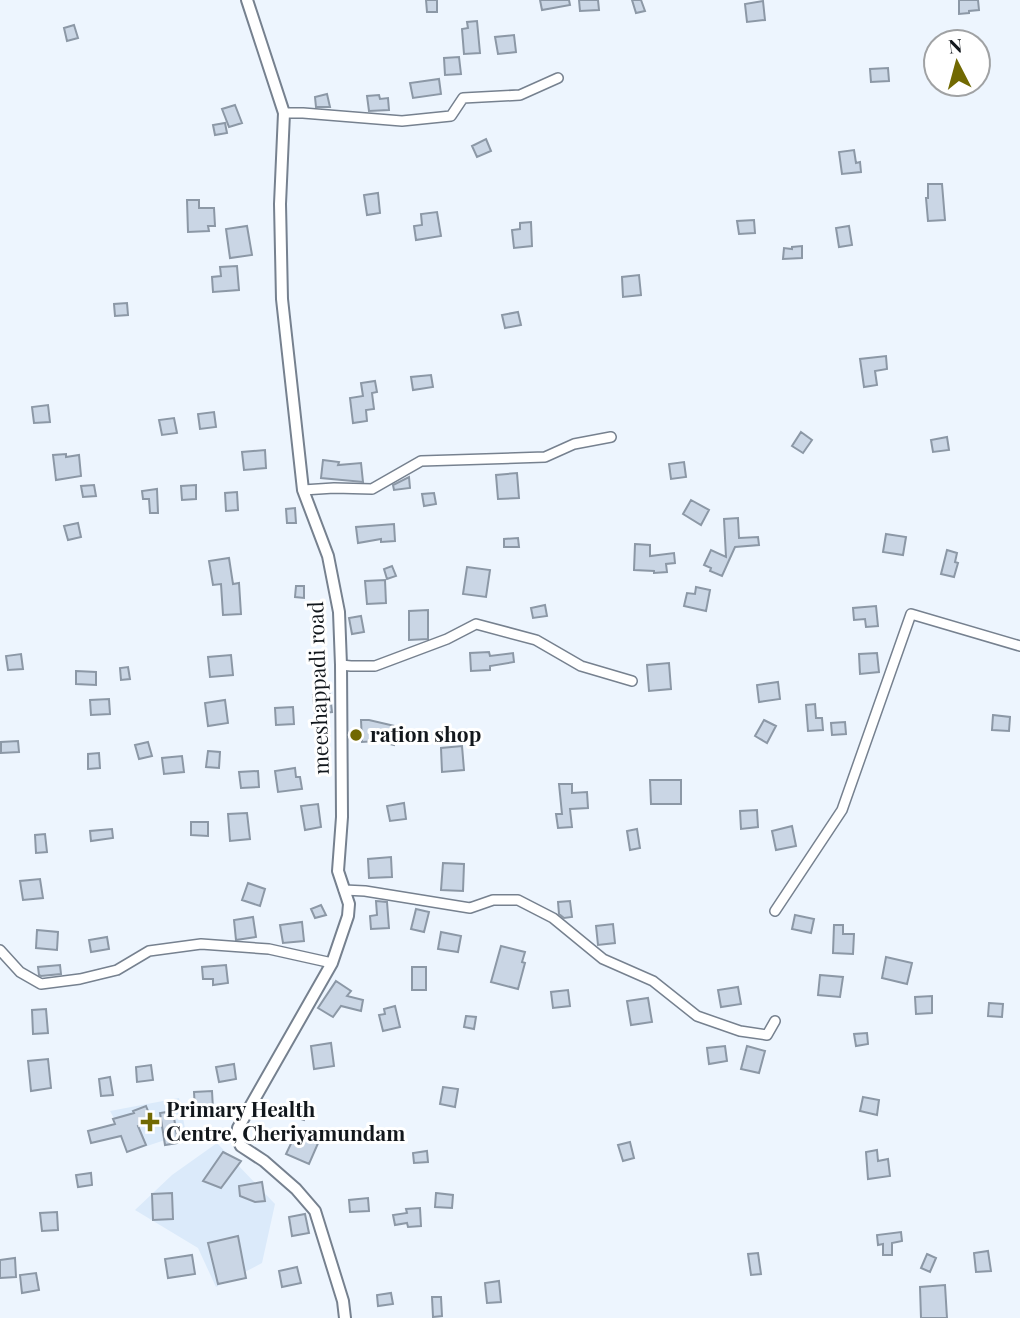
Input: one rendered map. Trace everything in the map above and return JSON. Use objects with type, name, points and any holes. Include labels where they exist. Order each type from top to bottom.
[{"type":"street","name":"meeshappadi road","points":[[247,0],[284,113],[280,204],[282,299],[303,490],[328,556],[339,612],[342,817],[338,871],[349,904],[348,916],[332,963],[238,1128],[237,1138],[241,1146],[264,1161],[296,1189],[315,1211],[343,1301],[345,1318]]},
{"type":"street","points":[[284,113],[402,121],[451,116],[463,98],[520,94],[558,78]]},
{"type":"street","points":[[303,490],[372,489],[421,461],[545,457],[574,443],[611,437]]},
{"type":"street","points":[[775,911],[842,810],[911,614],[1020,646]]},
{"type":"street","points":[[341,665],[375,666],[447,639],[476,624],[536,640],[581,666],[632,681]]},
{"type":"street","points":[[344,890],[470,908],[493,900],[518,900],[553,918],[603,959],[653,981],[697,1016],[740,1031],[767,1035],[775,1021]]},
{"type":"street","points":[[0,950],[20,972],[41,984],[80,979],[117,970],[149,951],[201,944],[269,949],[332,963]]},
{"type":"shaded area","name":"Primary Health Centre, Cheriyamundam","points":[[179,1098],[186,1133],[132,1151],[110,1111]]},
{"type":"shaded area","points":[[217,1143],[275,1204],[262,1263],[216,1287],[198,1248],[135,1210],[172,1175]]},
{"type":"building","points":[[426,0],[437,0],[437,12],[427,12]]},
{"type":"building","points":[[540,0],[569,0],[570,5],[542,10]]},
{"type":"building","points":[[579,0],[598,0],[599,10],[580,11]]},
{"type":"building","points":[[632,0],[641,0],[645,11],[636,13]]},
{"type":"building","points":[[959,0],[978,0],[979,10],[959,14]]},
{"type":"building","points":[[763,1],[765,20],[747,22],[745,4]]},
{"type":"building","points":[[477,21],[480,53],[464,54],[462,29],[468,28],[467,22]]},
{"type":"building","points":[[74,25],[78,38],[67,41],[64,28]]},
{"type":"building","points":[[514,35],[516,52],[498,54],[495,37]]},
{"type":"building","points":[[459,57],[461,74],[445,75],[444,58]]},
{"type":"building","points":[[888,68],[889,81],[871,82],[870,69]]},
{"type":"building","points":[[439,79],[441,94],[413,98],[410,83]]},
{"type":"building","points":[[327,94],[330,107],[316,107],[315,97]]},
{"type":"building","points":[[379,95],[380,99],[388,98],[389,110],[369,111],[367,96]]},
{"type":"building","points":[[235,105],[242,123],[229,127],[222,109]]},
{"type":"building","points":[[225,123],[227,133],[215,135],[213,125]]},
{"type":"building","points":[[486,139],[491,151],[477,157],[472,146]]},
{"type":"building","points":[[854,150],[861,172],[842,174],[839,152]]},
{"type":"building","points":[[928,184],[942,184],[945,220],[928,221]]},
{"type":"building","points":[[378,193],[380,213],[367,215],[364,195]]},
{"type":"building","points":[[187,200],[199,200],[199,208],[214,208],[215,226],[208,226],[209,231],[188,232]]},
{"type":"building","points":[[437,212],[441,236],[416,240],[414,226],[422,225],[421,214]]},
{"type":"building","points":[[754,220],[755,233],[739,234],[737,221]]},
{"type":"building","points":[[531,222],[532,246],[514,248],[512,230],[520,229],[520,223]]},
{"type":"building","points":[[247,226],[252,255],[230,258],[226,229]]},
{"type":"building","points":[[849,226],[852,245],[839,247],[836,228]]},
{"type":"building","points":[[802,246],[802,258],[783,259],[784,248]]},
{"type":"building","points":[[237,266],[239,290],[213,292],[212,277],[221,276],[220,267]]},
{"type":"building","points":[[639,275],[641,295],[623,297],[622,277]]},
{"type":"building","points":[[127,303],[128,315],[115,316],[114,304]]},
{"type":"building","points":[[518,312],[521,325],[505,328],[502,315]]},
{"type":"building","points":[[886,356],[887,369],[875,371],[877,385],[864,387],[860,359]]},
{"type":"building","points":[[431,375],[433,387],[413,390],[411,377]]},
{"type":"building","points":[[375,381],[377,392],[372,393],[374,409],[366,410],[367,421],[353,423],[350,398],[363,396],[361,383]]},
{"type":"building","points":[[48,405],[50,422],[34,423],[32,407]]},
{"type":"building","points":[[214,412],[216,427],[200,429],[198,414]]},
{"type":"building","points":[[174,418],[177,433],[162,435],[159,420]]},
{"type":"building","points":[[801,432],[812,440],[803,453],[792,446]]},
{"type":"building","points":[[947,437],[949,450],[933,452],[931,440]]},
{"type":"building","points":[[265,450],[266,468],[244,470],[242,452]]},
{"type":"building","points":[[66,454],[66,457],[79,455],[81,476],[56,480],[53,455]]},
{"type":"building","points":[[323,460],[339,462],[338,465],[361,463],[363,482],[321,478]]},
{"type":"building","points":[[684,462],[686,477],[671,479],[669,464]]},
{"type":"building","points":[[517,473],[519,498],[498,499],[496,475]]},
{"type":"building","points":[[409,477],[410,488],[394,490],[393,485]]},
{"type":"building","points":[[94,485],[96,496],[83,497],[81,486]]},
{"type":"building","points":[[196,485],[196,499],[182,500],[181,486]]},
{"type":"building","points":[[157,489],[158,513],[150,513],[149,499],[143,499],[142,491]]},
{"type":"building","points":[[237,492],[238,510],[226,511],[225,493]]},
{"type":"building","points":[[434,493],[436,504],[424,506],[422,494]]},
{"type":"building","points":[[691,500],[709,510],[701,525],[683,514]]},
{"type":"building","points":[[295,508],[296,523],[287,523],[286,509]]},
{"type":"building","points":[[738,518],[739,538],[758,537],[759,545],[735,547],[722,576],[704,565],[711,550],[726,557],[724,519]]},
{"type":"building","points":[[78,523],[81,537],[68,540],[64,526]]},
{"type":"building","points":[[394,524],[395,541],[381,542],[381,539],[358,543],[356,527]]},
{"type":"building","points":[[886,534],[906,537],[903,555],[883,552]]},
{"type":"building","points":[[518,538],[519,547],[504,547],[504,539]]},
{"type":"building","points":[[635,544],[650,545],[650,556],[674,553],[675,563],[666,564],[667,572],[634,570]]},
{"type":"building","points":[[947,550],[957,553],[955,562],[958,563],[954,577],[941,574]]},
{"type":"building","points":[[229,558],[233,584],[239,583],[241,614],[223,615],[221,584],[213,585],[209,561]]},
{"type":"building","points":[[392,566],[396,576],[387,579],[384,569]]},
{"type":"building","points":[[467,567],[490,570],[486,597],[463,594]]},
{"type":"building","points":[[385,580],[386,603],[367,604],[365,581]]},
{"type":"building","points":[[296,586],[304,586],[304,598],[295,597]]},
{"type":"building","points":[[696,587],[710,590],[706,611],[684,606],[687,593],[695,594]]},
{"type":"building","points":[[545,605],[547,616],[533,618],[531,608]]},
{"type":"building","points":[[876,606],[878,626],[866,627],[865,619],[854,620],[853,608]]},
{"type":"building","points":[[428,610],[428,639],[409,640],[409,611]]},
{"type":"building","points":[[361,616],[364,632],[352,634],[349,618]]},
{"type":"building","points":[[489,652],[490,656],[513,653],[514,662],[490,666],[490,670],[471,671],[470,653]]},
{"type":"building","points":[[877,653],[879,672],[860,674],[859,654]]},
{"type":"building","points":[[21,654],[23,669],[8,670],[6,656]]},
{"type":"building","points":[[231,655],[233,675],[210,677],[208,657]]},
{"type":"building","points":[[669,663],[671,689],[649,691],[647,665]]},
{"type":"building","points":[[128,667],[130,679],[121,680],[120,668]]},
{"type":"building","points":[[76,671],[96,672],[96,685],[76,684]]},
{"type":"building","points":[[778,682],[780,699],[759,702],[757,685]]},
{"type":"building","points":[[330,694],[332,712],[315,714],[313,695]]},
{"type":"building","points":[[109,699],[110,714],[91,715],[90,700]]},
{"type":"building","points":[[225,700],[228,723],[208,726],[205,703]]},
{"type":"building","points":[[815,704],[816,718],[822,718],[823,730],[808,731],[806,705]]},
{"type":"building","points":[[293,707],[294,724],[276,725],[275,708]]},
{"type":"building","points":[[993,715],[1010,717],[1009,731],[992,730]]},
{"type":"building","points":[[361,720],[399,727],[394,745],[378,741],[362,742]]},
{"type":"building","points":[[764,720],[776,726],[767,743],[755,736]]},
{"type":"building","points":[[845,722],[846,734],[832,735],[831,723]]},
{"type":"building","points":[[18,741],[19,752],[1,753],[1,742]]},
{"type":"building","points":[[148,742],[152,756],[139,759],[135,745]]},
{"type":"building","points":[[462,746],[464,770],[442,772],[441,748]]},
{"type":"building","points":[[208,751],[220,752],[219,768],[206,767]]},
{"type":"building","points":[[99,753],[100,768],[88,769],[88,754]]},
{"type":"building","points":[[182,756],[184,772],[164,774],[162,758]]},
{"type":"building","points":[[295,768],[302,789],[278,792],[275,771]]},
{"type":"building","points":[[258,771],[259,787],[241,788],[239,772]]},
{"type":"building","points":[[650,780],[681,780],[681,804],[651,804]]},
{"type":"building","points":[[559,784],[572,784],[572,793],[587,792],[588,808],[570,809],[572,827],[558,828],[556,814],[562,814]]},
{"type":"building","points":[[404,803],[406,819],[390,821],[387,806]]},
{"type":"building","points":[[318,804],[321,827],[305,830],[301,806]]},
{"type":"building","points":[[757,810],[758,827],[741,829],[740,811]]},
{"type":"building","points":[[247,813],[250,839],[230,841],[228,814]]},
{"type":"building","points":[[191,822],[208,822],[208,836],[191,835]]},
{"type":"building","points":[[792,826],[796,846],[776,850],[772,831]]},
{"type":"building","points":[[112,829],[113,838],[91,841],[90,831]]},
{"type":"building","points":[[637,829],[640,848],[630,850],[627,831]]},
{"type":"building","points":[[45,834],[47,852],[36,853],[35,835]]},
{"type":"building","points":[[391,857],[392,877],[369,878],[368,859]]},
{"type":"building","points":[[443,863],[464,864],[463,891],[441,890]]},
{"type":"building","points":[[40,879],[43,898],[23,900],[20,881]]},
{"type":"building","points":[[248,883],[265,889],[260,906],[242,900]]},
{"type":"building","points":[[376,901],[387,902],[389,928],[371,929],[370,916],[377,915]]},
{"type":"building","points":[[570,901],[572,917],[564,918],[559,914],[558,902]]},
{"type":"building","points":[[321,905],[326,915],[315,918],[311,909]]},
{"type":"building","points":[[416,909],[429,912],[424,932],[411,929]]},
{"type":"building","points":[[795,915],[814,919],[811,933],[792,929]]},
{"type":"building","points":[[253,917],[256,937],[236,940],[234,920]]},
{"type":"building","points":[[302,922],[304,941],[283,943],[280,925]]},
{"type":"building","points":[[613,924],[615,943],[598,945],[596,926]]},
{"type":"building","points":[[834,925],[843,925],[843,934],[854,934],[853,954],[833,953]]},
{"type":"building","points":[[37,930],[58,932],[57,950],[36,948]]},
{"type":"building","points":[[441,932],[461,936],[458,952],[438,949]]},
{"type":"building","points":[[107,937],[109,949],[91,952],[89,940]]},
{"type":"building","points":[[501,946],[525,952],[518,989],[491,982]]},
{"type":"building","points":[[886,957],[912,963],[907,984],[882,978]]},
{"type":"building","points":[[60,965],[61,974],[39,975],[38,967]]},
{"type":"building","points":[[226,965],[228,983],[213,985],[213,979],[203,979],[202,967]]},
{"type":"building","points":[[412,967],[426,967],[426,990],[412,990]]},
{"type":"building","points":[[820,975],[843,977],[840,997],[818,995]]},
{"type":"building","points":[[336,981],[351,991],[347,996],[363,1000],[361,1011],[341,1006],[333,1017],[318,1008]]},
{"type":"building","points":[[738,987],[741,1004],[721,1007],[718,990]]},
{"type":"building","points":[[568,990],[570,1006],[553,1008],[551,992]]},
{"type":"building","points":[[932,996],[932,1013],[916,1014],[915,997]]},
{"type":"building","points":[[648,998],[652,1022],[631,1025],[627,1001]]},
{"type":"building","points":[[989,1003],[1003,1004],[1002,1017],[988,1016]]},
{"type":"building","points":[[395,1006],[400,1027],[383,1031],[379,1015],[385,1014],[384,1009]]},
{"type":"building","points":[[46,1009],[48,1033],[33,1034],[32,1010]]},
{"type":"building","points":[[466,1016],[476,1017],[474,1029],[464,1027]]},
{"type":"building","points":[[867,1033],[868,1044],[856,1046],[854,1034]]},
{"type":"building","points":[[331,1043],[334,1066],[314,1069],[311,1046]]},
{"type":"building","points":[[725,1046],[727,1061],[709,1064],[707,1048]]},
{"type":"building","points":[[747,1046],[765,1051],[759,1073],[741,1069]]},
{"type":"building","points":[[48,1059],[51,1088],[31,1091],[28,1061]]},
{"type":"building","points":[[234,1064],[236,1079],[219,1082],[216,1067]]},
{"type":"building","points":[[151,1065],[153,1080],[137,1082],[136,1067]]},
{"type":"building","points":[[110,1077],[113,1095],[101,1096],[99,1079]]},
{"type":"building","points":[[443,1087],[458,1089],[455,1107],[440,1104]]},
{"type":"building","points":[[212,1091],[213,1109],[195,1110],[194,1092]]},
{"type":"building","points":[[863,1097],[879,1100],[877,1115],[860,1111]]},
{"type":"building","points":[[296,1103],[308,1107],[304,1120],[292,1116]]},
{"type":"building","points":[[146,1106],[152,1121],[138,1126],[146,1145],[127,1152],[121,1136],[91,1143],[88,1131],[115,1124],[113,1119],[134,1113],[133,1111]]},
{"type":"building","points":[[173,1111],[178,1143],[165,1145],[160,1113]]},
{"type":"building","points":[[297,1131],[319,1141],[309,1164],[286,1154]]},
{"type":"building","points":[[630,1142],[634,1158],[623,1161],[618,1145]]},
{"type":"building","points":[[877,1150],[878,1161],[888,1159],[890,1176],[868,1179],[866,1152]]},
{"type":"building","points":[[427,1151],[428,1162],[414,1163],[413,1153]]},
{"type":"building","points":[[223,1152],[241,1161],[221,1188],[203,1181]]},
{"type":"building","points":[[91,1173],[92,1185],[78,1187],[76,1175]]},
{"type":"building","points":[[262,1182],[265,1201],[255,1202],[240,1196],[239,1186]]},
{"type":"building","points":[[172,1193],[173,1219],[153,1220],[152,1194]]},
{"type":"building","points":[[436,1193],[453,1195],[452,1208],[435,1207]]},
{"type":"building","points":[[368,1198],[369,1211],[350,1212],[349,1200]]},
{"type":"building","points":[[420,1208],[421,1226],[408,1227],[407,1223],[395,1225],[393,1215],[407,1213],[406,1209]]},
{"type":"building","points":[[57,1212],[58,1230],[42,1231],[40,1213]]},
{"type":"building","points":[[305,1214],[309,1233],[292,1236],[289,1217]]},
{"type":"building","points":[[901,1232],[902,1241],[892,1243],[892,1255],[883,1255],[883,1244],[878,1245],[877,1235]]},
{"type":"building","points":[[238,1236],[246,1278],[218,1284],[208,1243]]},
{"type":"building","points":[[988,1251],[991,1271],[976,1272],[974,1253]]},
{"type":"building","points":[[758,1253],[761,1274],[751,1275],[748,1254]]},
{"type":"building","points":[[927,1254],[936,1258],[930,1272],[921,1268]]},
{"type":"building","points":[[192,1255],[195,1274],[168,1278],[165,1259]]},
{"type":"building","points":[[15,1258],[16,1277],[0,1278],[0,1260]]},
{"type":"building","points":[[297,1267],[301,1283],[282,1287],[279,1271]]},
{"type":"building","points":[[36,1273],[39,1290],[22,1293],[20,1275]]},
{"type":"building","points":[[499,1281],[501,1302],[487,1303],[485,1283]]},
{"type":"building","points":[[945,1285],[947,1318],[921,1318],[920,1287]]},
{"type":"building","points":[[391,1293],[393,1304],[378,1306],[377,1295]]},
{"type":"building","points":[[432,1297],[441,1297],[442,1316],[433,1317]]},
{"type":"place","name":"ration shop","points":[[356,735]]},
{"type":"place","name":"Primary Health Centre, Cheriyamundam","points":[[150,1122]]}]
